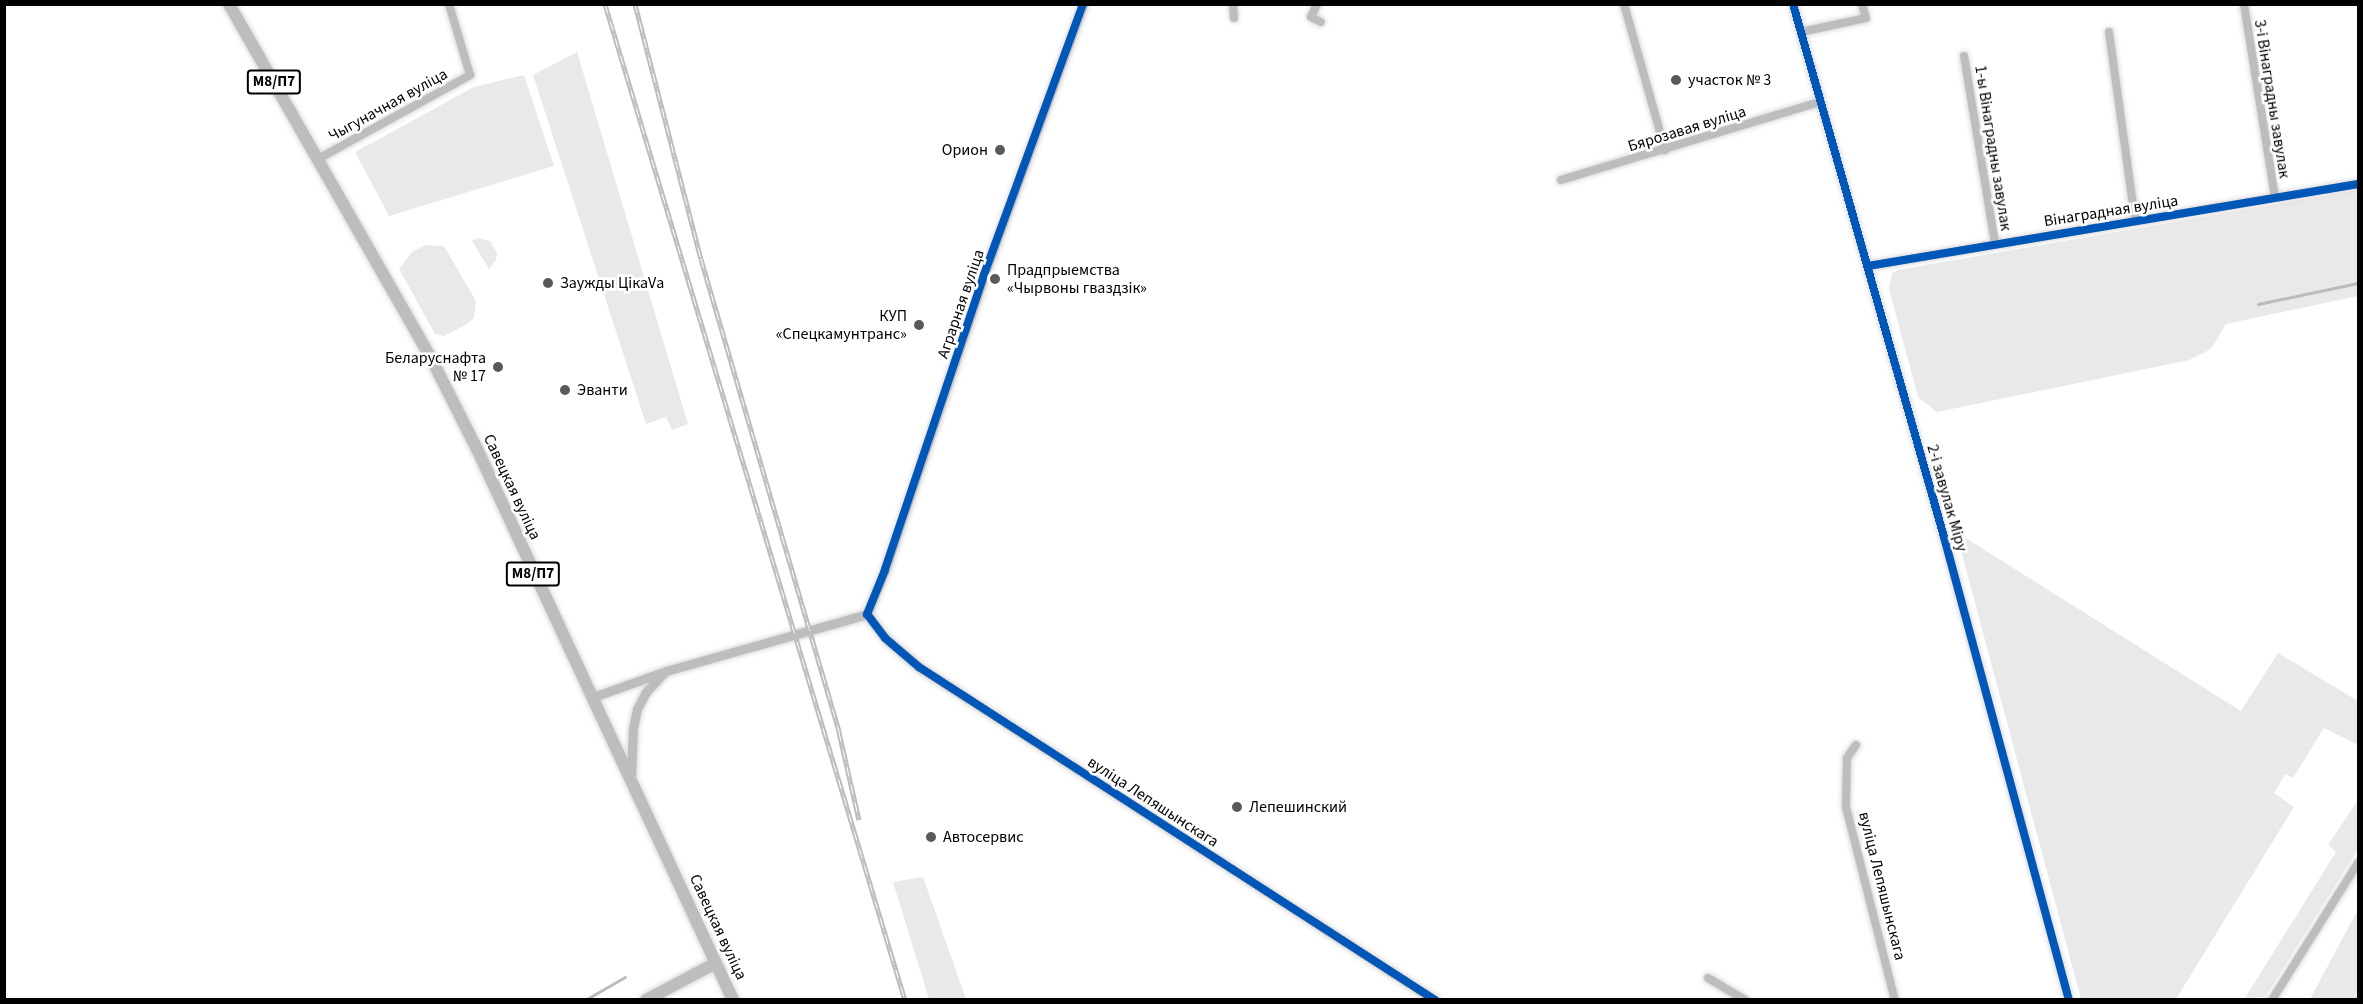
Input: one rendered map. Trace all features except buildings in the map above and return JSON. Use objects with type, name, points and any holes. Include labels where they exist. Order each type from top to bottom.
[{"type":"main road","name":"Савецкая вуліца","points":[[229,4],[433,362],[477,449],[733,999]]},
{"type":"main road","points":[[646,999],[716,963]]},
{"type":"street","name":"Чыгуначная вуліца","points":[[318,159],[470,75],[448,4]]},
{"type":"street","name":"Аграрная вуліца","points":[[867,614],[885,570],[987,266],[1083,4]]},
{"type":"street","points":[[1233,4],[1234,18]]},
{"type":"street","points":[[1317,4],[1311,17],[1321,22]]},
{"type":"street","points":[[1624,4],[1665,150]]},
{"type":"street","name":"2-і завулак Міру","points":[[1794,4],[2069,999]]},
{"type":"street","points":[[1801,32],[1866,18],[1863,4]]},
{"type":"street","name":"3-і Вінаградны завулак","points":[[2244,4],[2275,198]]},
{"type":"street","points":[[2109,32],[2135,220]]},
{"type":"street","name":"1-ы Вінаградны завулак","points":[[1964,56],[1995,244]]},
{"type":"street","name":"Бярозавая вуліца","points":[[1561,180],[1820,102]]},
{"type":"street","name":"Вінаградная вуліца","points":[[1868,266],[2358,184]]},
{"type":"street","points":[[593,697],[666,671],[867,614]]},
{"type":"street","name":"вуліца Лепяшынскага","points":[[867,614],[885,638],[919,667],[1436,999]]},
{"type":"street","points":[[631,779],[633,728],[637,709],[646,692],[666,671]]},
{"type":"street","name":"вуліца Лепяшынскага","points":[[1856,745],[1847,758],[1846,807],[1895,999]]},
{"type":"street","points":[[2272,999],[2358,863]]},
{"type":"street","points":[[1708,978],[1745,999]]},
{"type":"shaded area","points":[[577,52],[688,424],[672,430],[666,417],[646,424],[533,75]]},
{"type":"shaded area","points":[[524,75],[554,166],[389,216],[355,152],[474,87]]},
{"type":"shaded area","points":[[2358,190],[2358,296],[2226,324],[2211,349],[2189,360],[1937,412],[1918,397],[1889,289],[1892,274],[1898,270]]},
{"type":"shaded area","points":[[478,238],[490,241],[497,253],[496,260],[489,269],[472,241]]},
{"type":"shaded area","points":[[425,245],[444,246],[476,301],[474,317],[469,323],[444,336],[435,334],[399,269],[412,252]]},
{"type":"shaded area","points":[[1956,532],[2241,711],[2278,653],[2358,701],[2358,745],[2324,728],[2293,778],[2285,774],[2274,793],[2294,807],[2176,999],[2081,999]]},
{"type":"shaded area","points":[[2358,800],[2358,849],[2265,997],[2245,998],[2336,852],[2328,845]]},
{"type":"shaded area","points":[[923,877],[966,999],[929,999],[893,882]]},
{"type":"shaded area","points":[[2358,910],[2358,999],[2310,999],[2354,917]]},
{"type":"waterway","points":[[2258,304],[2358,283]]},
{"type":"waterway","points":[[585,1000],[625,977]]},
{"type":"railway","points":[[605,4],[905,1000]]},
{"type":"railway","points":[[635,4],[701,259],[839,732],[859,820]]},
{"type":"cycle path","points":[[1083,4],[984,275],[885,570],[867,614],[885,638],[919,667],[1435,1000]]},
{"type":"cycle path","points":[[1793,4],[1944,537],[2069,1000]]},
{"type":"cycle path","points":[[1868,266],[2358,184]]},
{"type":"place","name":"участок № 3","points":[[1676,80]]},
{"type":"place","name":"Орион","points":[[1000,150]]},
{"type":"place","name":"Прадпрыемства «Чырвоны гваздзік»","points":[[995,279]]},
{"type":"place","name":"Заужды ЦікаVа","points":[[548,283]]},
{"type":"place","name":"КУП «Спецкамунтранс»","points":[[919,325]]},
{"type":"place","name":"Беларуснафта № 17","points":[[498,367]]},
{"type":"place","name":"Эванти","points":[[565,390]]},
{"type":"place","name":"Лепешинский","points":[[1237,807]]},
{"type":"place","name":"Автосервис","points":[[931,837]]}]
